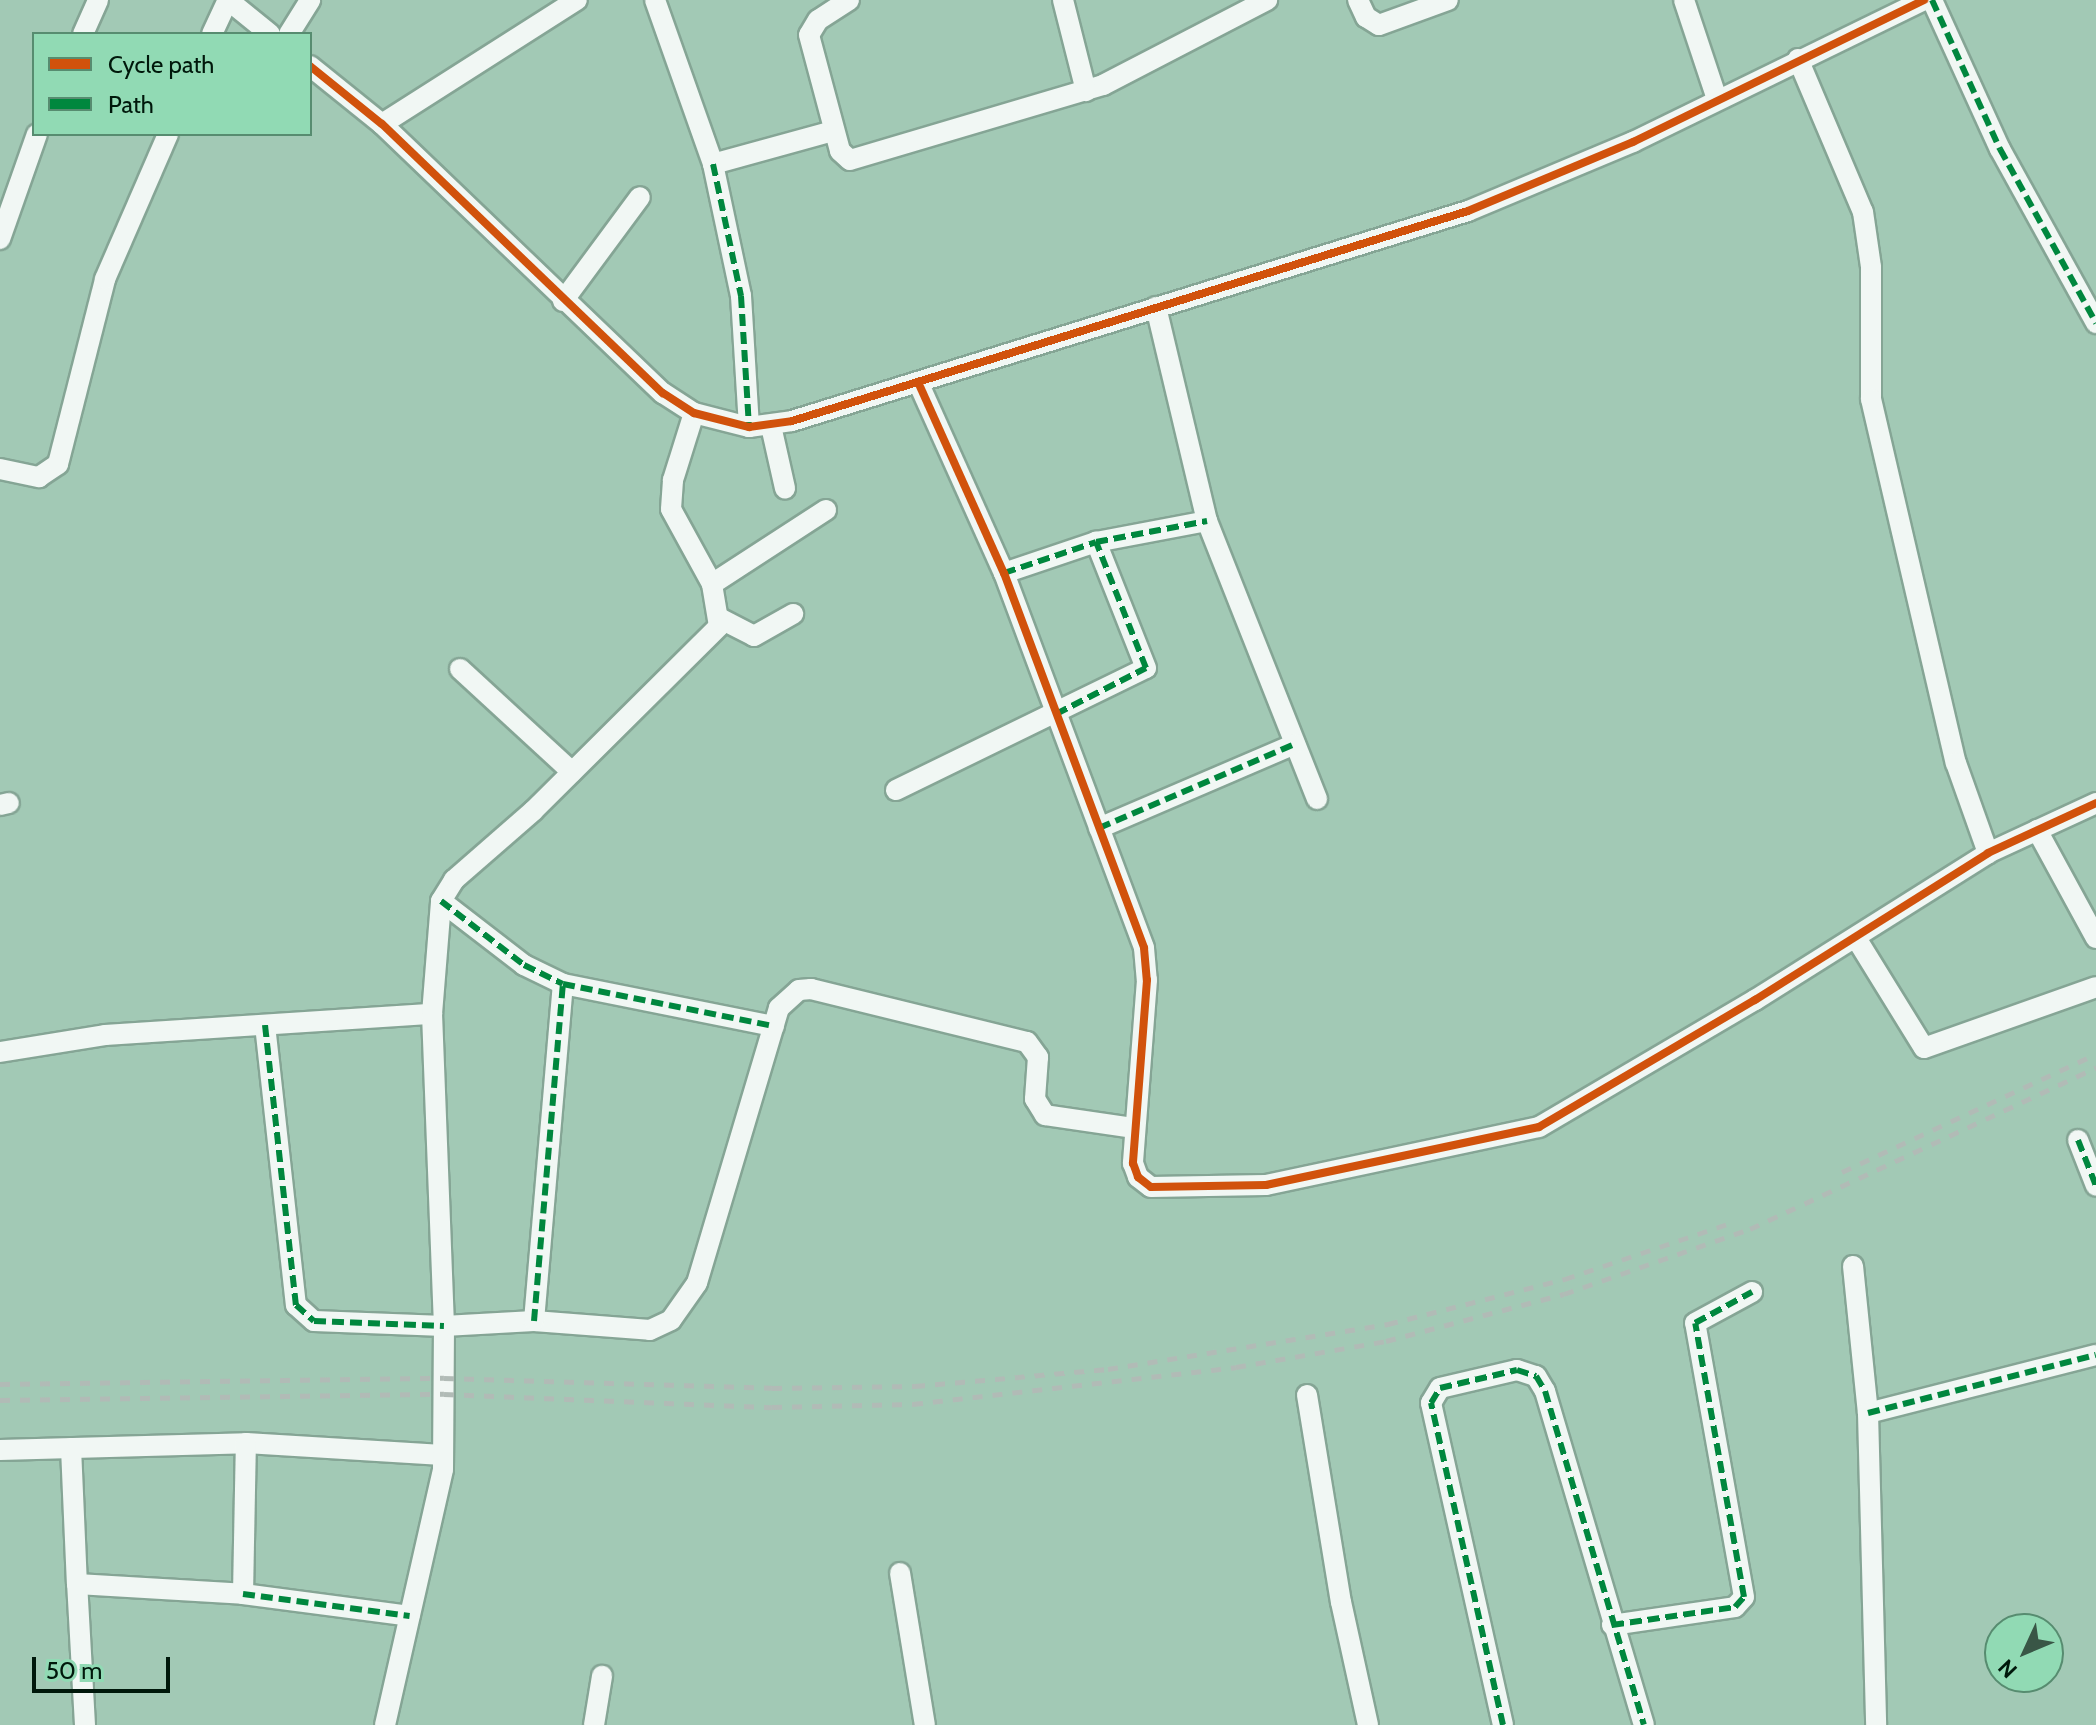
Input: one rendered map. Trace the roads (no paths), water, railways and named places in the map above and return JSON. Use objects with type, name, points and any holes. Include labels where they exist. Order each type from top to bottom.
[{"type":"street","points":[[84,32],[98,0]]},
{"type":"street","points":[[213,32],[228,0],[268,32]]},
{"type":"street","points":[[290,32],[310,0]]},
{"type":"street","points":[[382,124],[577,0]]},
{"type":"street","points":[[655,0],[713,164],[741,296],[749,427]]},
{"type":"street","points":[[849,0],[818,20],[809,35],[833,131],[842,154],[856,159],[1086,91],[1267,0]]},
{"type":"street","points":[[1063,0],[1086,91]]},
{"type":"street","points":[[1358,0],[1366,17],[1379,25],[1448,0]]},
{"type":"street","points":[[1684,0],[1717,99]]},
{"type":"street","points":[[312,68],[382,124],[563,301],[663,393],[694,413],[749,427],[771,426],[918,382],[1468,211],[1633,142],[1924,0]]},
{"type":"street","points":[[1932,0],[2000,149],[2096,323]]},
{"type":"street","points":[[1798,59],[1863,212],[1871,267],[1871,399],[1956,763],[1988,853]]},
{"type":"street","points":[[713,164],[833,131]]},
{"type":"street","points":[[0,239],[36,136]]},
{"type":"street","points":[[0,469],[39,477],[58,464],[105,279],[167,136]]},
{"type":"street","points":[[563,301],[640,197]]},
{"type":"street","points":[[1156,307],[1207,521],[1317,799]]},
{"type":"street","points":[[918,382],[1004,573],[1147,963],[1133,1128],[1134,1169],[1144,1182],[1159,1188],[1266,1185],[1520,1133],[1555,1119],[1856,938],[1988,853],[2096,803]]},
{"type":"street","points":[[385,1725],[441,1490],[444,1326],[432,1014],[441,901],[454,880],[711,638],[721,619],[712,584],[671,509],[673,480],[694,413]]},
{"type":"street","points":[[771,426],[785,488]]},
{"type":"street","points":[[712,584],[826,510]]},
{"type":"street","points":[[1004,573],[1096,542],[1207,521]]},
{"type":"street","points":[[896,790],[1146,668],[1096,542]]},
{"type":"street","points":[[721,619],[754,636],[793,614]]},
{"type":"street","points":[[460,669],[572,772]]},
{"type":"street","points":[[1099,828],[1295,744]]},
{"type":"street","points":[[2037,830],[2096,938]]},
{"type":"street","points":[[441,901],[524,965],[563,984],[774,1026]]},
{"type":"street","points":[[1856,938],[1924,1048],[2096,987]]},
{"type":"street","points":[[534,1321],[563,984]]},
{"type":"street","points":[[265,1025],[296,1305],[314,1321],[444,1326],[534,1321],[650,1330],[684,1307],[697,1283],[783,1001],[811,989],[1027,1042],[1038,1057],[1035,1099],[1045,1115],[1133,1128]]},
{"type":"street","points":[[0,1052],[105,1035],[432,1014]]},
{"type":"street","points":[[2078,1140],[2096,1186]]},
{"type":"street","points":[[1853,1266],[1868,1413],[1876,1725]]},
{"type":"street","points":[[1612,1625],[1735,1607],[1744,1597],[1695,1323],[1752,1292]]},
{"type":"street","points":[[1868,1413],[2096,1355]]},
{"type":"street","points":[[1503,1725],[1431,1403],[1436,1391],[1517,1370],[1532,1372],[1542,1383],[1644,1725]]},
{"type":"street","points":[[1307,1395],[1341,1602],[1368,1725]]},
{"type":"street","points":[[0,1450],[246,1443],[443,1455]]},
{"type":"street","points":[[243,1594],[246,1443]]},
{"type":"street","points":[[71,1448],[85,1725]]},
{"type":"street","points":[[900,1573],[925,1725]]},
{"type":"street","points":[[77,1584],[243,1594],[410,1616]]},
{"type":"street","points":[[594,1725],[602,1676]]},
{"type":"railway","points":[[1842,1172],[2096,1054]]},
{"type":"railway","points":[[0,1400],[444,1394],[772,1407],[913,1404],[1236,1367],[1386,1341],[1564,1294],[1750,1229],[2096,1068]]},
{"type":"railway","points":[[0,1384],[444,1378],[772,1388],[915,1386],[1108,1369],[1388,1324],[1565,1279],[1733,1222]]}]
